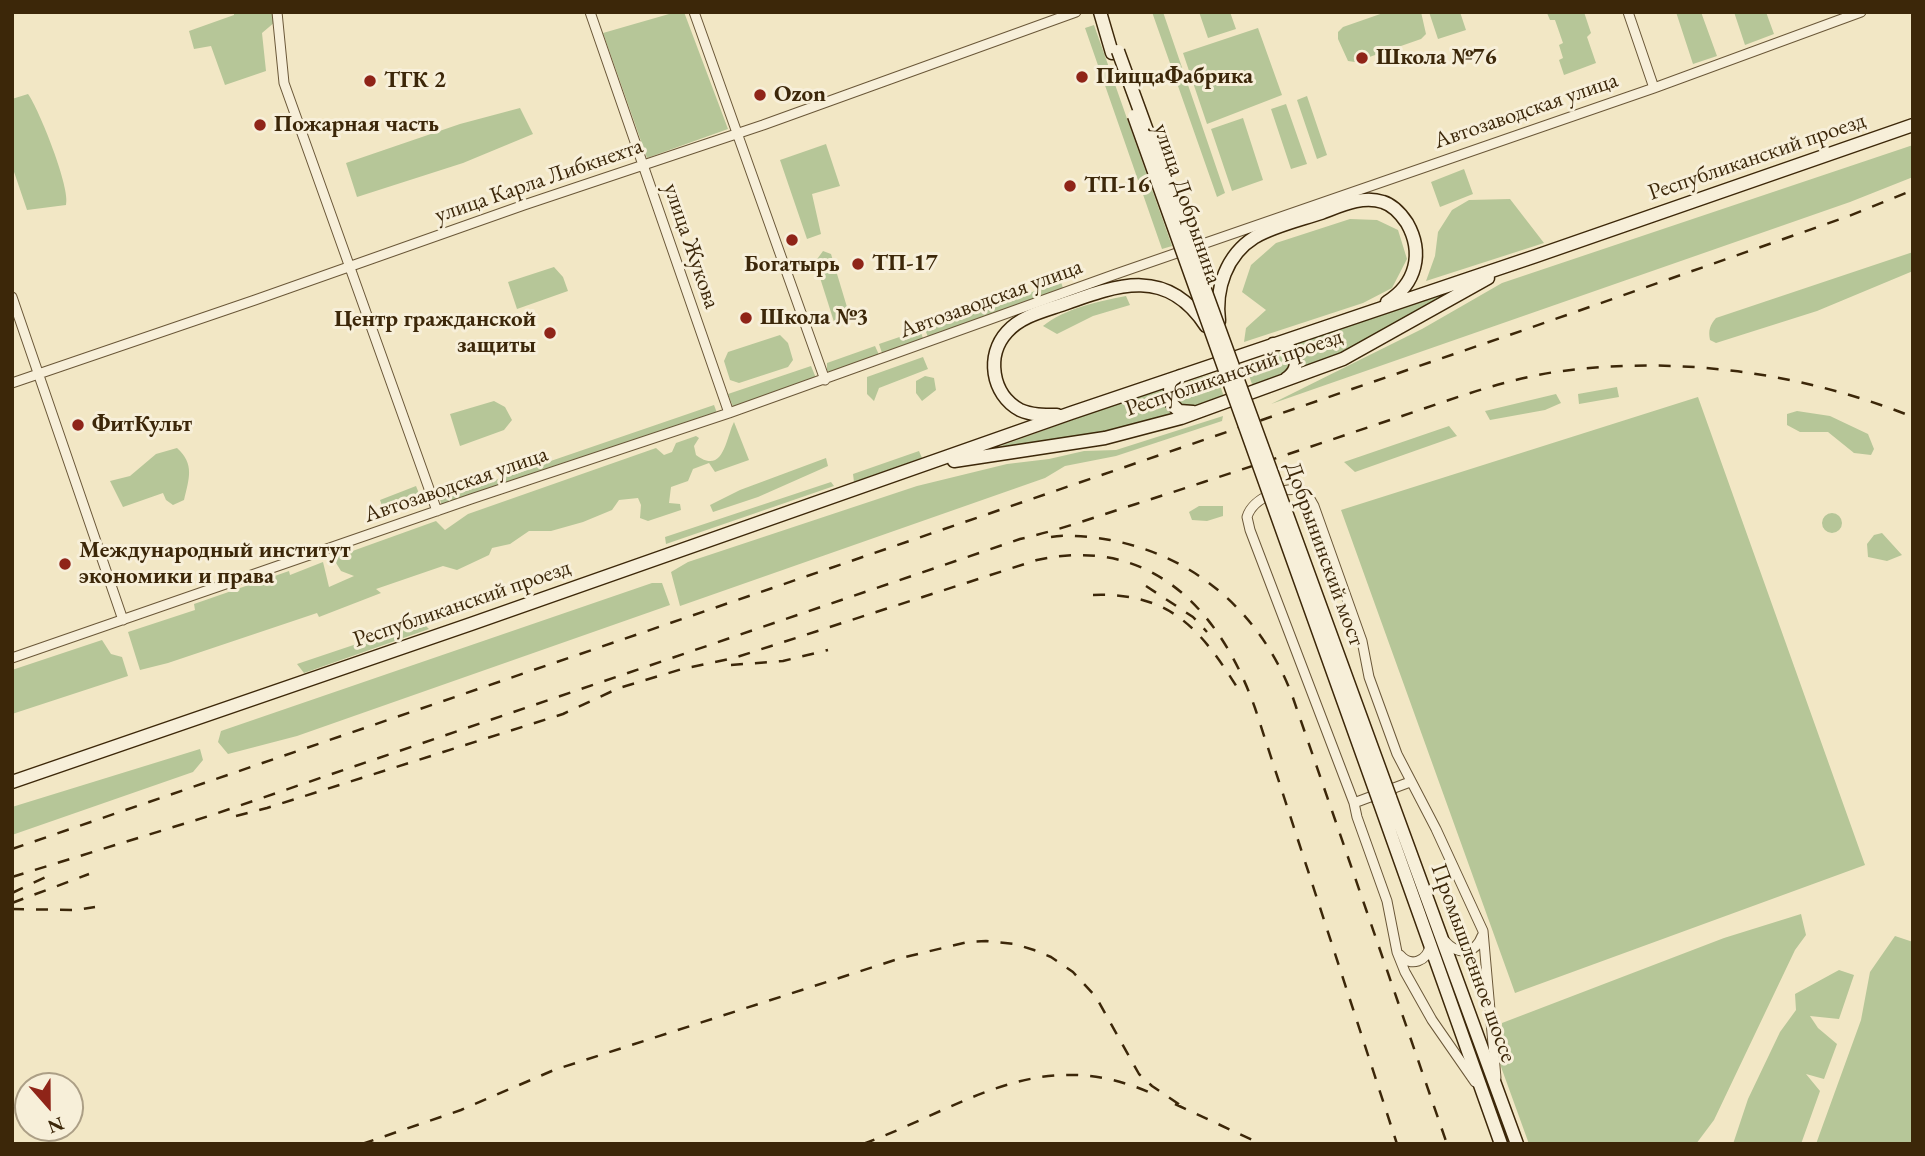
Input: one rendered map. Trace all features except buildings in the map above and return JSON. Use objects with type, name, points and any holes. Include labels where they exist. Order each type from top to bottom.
[{"type":"main road","name":"улица Добрынина","points":[[1101,12],[1214,327]]},
{"type":"main road","name":"Республиканский проезд","points":[[12,782],[1071,413],[1913,125]]},
{"type":"main road","points":[[1214,327],[1219,291],[1231,261],[1243,246],[1257,235],[1368,199],[1391,205],[1408,226],[1416,250],[1415,268],[1406,284],[1392,298],[1363,313]]},
{"type":"main road","name":"Республиканский проезд","points":[[924,465],[1126,434],[1199,411],[1320,369],[1362,350],[1483,281],[1536,256]]},
{"type":"main road","points":[[1071,413],[1045,415],[1020,409],[1009,401],[996,379],[995,354],[998,343],[1013,325],[1029,316],[1102,291],[1137,284],[1169,292],[1214,327]]},
{"type":"main road","name":"Добрынинский мост","points":[[1214,327],[1385,799]]},
{"type":"main road","points":[[1272,344],[1289,347],[1296,359],[1292,374],[1283,382]]},
{"type":"main road","points":[[1180,376],[1170,389],[1172,404],[1179,411],[1199,411]]},
{"type":"main road","name":"Промышленное шоссе","points":[[1385,799],[1437,942],[1497,1086],[1517,1144]]},
{"type":"main road","name":"Промышленное шоссе","points":[[1437,942],[1482,1093],[1501,1144]]},
{"type":"street","points":[[277,12],[284,83],[437,511]]},
{"type":"street","name":"улица Жукова","points":[[590,12],[729,413]]},
{"type":"street","points":[[694,12],[825,380]]},
{"type":"street","name":"улица Карла Либкнехта","points":[[12,383],[737,134],[1076,12]]},
{"type":"street","points":[[1628,12],[1654,88]]},
{"type":"street","name":"Автозаводская улица","points":[[12,658],[825,380],[1116,274],[1654,88],[1861,12]]},
{"type":"street","points":[[12,297],[123,620]]},
{"type":"street","points":[[1482,1093],[1432,1020],[1405,972],[1397,952],[1387,901],[1354,803],[1248,523],[1249,512],[1253,506],[1284,491],[1292,489],[1306,492],[1314,506],[1362,641],[1369,677],[1397,754],[1436,829],[1483,931],[1497,1086]]},
{"type":"street","points":[[1354,803],[1410,782]]},
{"type":"street","points":[[1397,952],[1403,959],[1411,962],[1428,955],[1437,942],[1461,952],[1468,951],[1479,944],[1483,931]]},
{"type":"green space","points":[[234,12],[272,12],[275,22],[262,33],[266,71],[225,85],[211,46],[194,49],[189,31],[234,15]]},
{"type":"green space","points":[[684,12],[728,129],[647,158],[603,33]]},
{"type":"green space","points":[[1152,12],[1163,12],[1225,193],[1217,197]]},
{"type":"green space","points":[[1199,12],[1230,12],[1236,29],[1208,38]]},
{"type":"green space","name":"Школа №76","points":[[1386,12],[1421,12],[1426,34],[1421,39],[1355,62],[1348,61],[1338,39],[1338,32],[1343,27]]},
{"type":"green space","points":[[1429,12],[1460,12],[1466,30],[1438,39]]},
{"type":"green space","points":[[1584,12],[1591,33],[1587,37],[1596,63],[1564,75],[1559,60],[1563,58],[1559,45],[1563,43],[1555,20],[1550,20],[1547,13]]},
{"type":"green space","points":[[1676,12],[1701,12],[1717,56],[1693,64]]},
{"type":"green space","points":[[1734,12],[1766,12],[1774,34],[1745,45]]},
{"type":"green space","points":[[1094,25],[1172,246],[1162,249],[1085,28]]},
{"type":"green space","points":[[1258,28],[1282,95],[1207,124],[1183,53]]},
{"type":"green space","points":[[28,94],[46,131],[59,167],[66,205],[27,210],[12,166],[12,99]]},
{"type":"green space","points":[[1307,96],[1327,155],[1317,159],[1297,100]]},
{"type":"green space","points":[[1286,104],[1307,164],[1291,169],[1271,109]]},
{"type":"green space","points":[[520,108],[533,134],[463,163],[357,197],[346,163],[460,124]]},
{"type":"green space","points":[[1243,118],[1263,180],[1232,191],[1211,129]]},
{"type":"green space","points":[[826,144],[840,186],[812,194],[821,234],[807,239],[780,160]]},
{"type":"green space","points":[[1913,145],[1913,177],[1850,202],[1271,404],[1422,329],[1502,283]]},
{"type":"green space","points":[[1464,169],[1473,194],[1440,207],[1431,182]]},
{"type":"green space","points":[[1510,199],[1544,243],[1426,281],[1435,256],[1438,232],[1452,210],[1469,200]]},
{"type":"green space","points":[[1350,219],[1377,220],[1398,230],[1407,259],[1392,288],[1363,303],[1244,342],[1246,328],[1266,310],[1242,292],[1251,265],[1276,243]]},
{"type":"green space","points":[[823,251],[831,254],[850,317],[848,321],[835,325],[815,262]]},
{"type":"green space","points":[[1913,252],[1913,271],[1817,311],[1716,343],[1710,340],[1710,328],[1716,318]]},
{"type":"green space","points":[[554,267],[563,277],[568,291],[517,309],[508,282]]},
{"type":"green space","points":[[1061,282],[1064,291],[929,340],[925,329]]},
{"type":"green space","points":[[1467,284],[1367,343],[1301,371],[1302,354],[1290,342]]},
{"type":"green space","points":[[1126,296],[1130,305],[1093,316],[1057,334],[1043,326],[1071,310]]},
{"type":"green space","points":[[920,330],[924,341],[883,356],[879,344]]},
{"type":"green space","points":[[780,335],[788,343],[793,360],[788,367],[739,383],[730,380],[724,361],[728,352]]},
{"type":"green space","points":[[875,346],[880,357],[831,374],[827,370],[827,363]]},
{"type":"green space","points":[[1280,352],[1291,359],[1292,366],[1284,375],[1253,387],[1245,364]]},
{"type":"green space","points":[[923,357],[928,369],[879,388],[874,401],[867,394],[867,377]]},
{"type":"green space","points":[[811,366],[816,378],[733,407],[728,394]]},
{"type":"green space","points":[[1216,373],[1224,397],[1195,407],[1182,406],[1177,396],[1183,386]]},
{"type":"green space","points":[[925,376],[934,378],[936,390],[922,401],[916,393],[916,381]]},
{"type":"green space","points":[[1166,386],[1166,402],[1177,415],[1106,435],[984,452]]},
{"type":"green space","points":[[1617,387],[1619,397],[1579,404],[1578,394]]},
{"type":"green space","points":[[1556,394],[1561,403],[1545,410],[1490,420],[1485,411]]},
{"type":"green space","points":[[1698,397],[1865,865],[1515,993],[1341,510]]},
{"type":"green space","points":[[494,401],[505,407],[512,420],[504,430],[460,446],[450,414]]},
{"type":"green space","points":[[714,405],[717,413],[442,507],[440,499]]},
{"type":"green space","points":[[1797,411],[1830,416],[1868,434],[1874,449],[1871,455],[1854,453],[1828,432],[1800,432],[1787,425],[1787,414]]},
{"type":"green space","points":[[1223,416],[1222,421],[1116,456],[1065,466],[1045,478],[680,606],[671,572],[688,562],[917,486],[1007,464],[1084,451],[1116,450]]},
{"type":"green space","points":[[734,422],[749,460],[715,472],[709,463],[693,469],[688,481],[671,487],[669,503],[680,504],[681,510],[648,521],[640,518],[641,505],[638,498],[619,500],[612,510],[583,522],[551,531],[529,531],[510,544],[492,548],[489,555],[457,570],[443,566],[376,589],[381,593],[319,617],[317,613],[140,670],[128,632],[195,610],[194,604],[289,571],[290,575],[323,562],[329,587],[354,576],[341,571],[333,558],[436,521],[445,530],[468,514],[656,448],[664,455],[672,452],[676,443],[696,436],[699,438],[694,446],[696,455],[713,461],[722,452]]},
{"type":"green space","points":[[1449,426],[1457,436],[1355,472],[1344,462]]},
{"type":"green space","points":[[177,448],[186,460],[189,472],[184,500],[173,505],[166,500],[163,493],[123,507],[110,481],[130,476],[156,454]]},
{"type":"green space","points":[[919,451],[922,458],[854,482],[853,474]]},
{"type":"green space","points":[[826,458],[828,466],[758,497],[713,512],[710,505],[740,490]]},
{"type":"green space","points":[[831,482],[834,486],[666,544],[665,537]]},
{"type":"green space","points":[[416,486],[422,501],[385,514],[380,500]]},
{"type":"green space","points":[[1199,506],[1223,506],[1223,516],[1207,521],[1192,520],[1189,512]]},
{"type":"green space","points":[[1828,513],[1836,513],[1842,523],[1836,533],[1828,533],[1822,527],[1822,519]]},
{"type":"green space","points":[[1882,533],[1902,555],[1887,561],[1868,557],[1867,544],[1874,535]]},
{"type":"green space","points":[[652,583],[662,583],[670,605],[297,736],[228,754],[218,742],[221,731]]},
{"type":"green space","points":[[422,622],[429,629],[304,673],[297,664]]},
{"type":"green space","points":[[102,640],[111,654],[122,657],[128,676],[12,714],[12,670]]},
{"type":"green space","points":[[200,749],[203,760],[193,772],[12,835],[12,807]]},
{"type":"green space","points":[[1801,914],[1806,935],[1795,950],[1714,1120],[1696,1144],[1529,1144],[1500,1064],[1502,1023],[1724,938]]},
{"type":"green space","points":[[1895,936],[1913,942],[1913,1144],[1816,1144],[1861,1020],[1870,972]]},
{"type":"green space","points":[[1435,938],[1511,1144],[1506,1144]]},
{"type":"green space","points":[[1839,970],[1854,975],[1839,1019],[1810,1016],[1818,1028],[1837,1044],[1824,1079],[1806,1074],[1820,1091],[1801,1144],[1733,1144],[1748,1099],[1780,1032],[1796,1010],[1795,994]]},
{"type":"railway","points":[[12,849],[1524,330],[1849,216],[1913,190]]},
{"type":"railway","points":[[12,877],[209,816],[1020,539],[1079,523],[1512,381],[1555,372],[1600,367],[1691,367],[1737,371],[1827,389],[1913,417]]},
{"type":"railway","points":[[1051,537],[1073,536],[1110,540],[1141,548],[1170,560],[1222,593],[1263,639],[1292,695],[1447,1144]]},
{"type":"railway","points":[[236,816],[563,714],[619,688],[682,669],[734,658],[1037,560],[1077,555],[1114,559],[1146,570],[1175,587],[1200,611],[1222,640],[1240,672],[1255,708],[1397,1144]]},
{"type":"railway","points":[[1146,586],[1193,617],[1207,632]]},
{"type":"railway","points":[[1093,595],[1144,600],[1164,608],[1198,634],[1240,692]]},
{"type":"railway","points":[[731,665],[783,661],[828,650]]},
{"type":"railway","points":[[12,893],[52,874]]},
{"type":"railway","points":[[12,903],[89,874]]},
{"type":"railway","points":[[12,909],[75,910],[95,907]]},
{"type":"railway","points":[[362,1144],[461,1110],[554,1070],[901,958],[968,942],[986,941],[1015,944],[1034,950],[1051,957],[1073,972],[1096,997],[1139,1074],[1183,1107]]},
{"type":"railway","points":[[863,1144],[970,1098],[1039,1077],[1074,1075],[1112,1080],[1153,1094]]},
{"type":"railway","points":[[1175,1104],[1261,1144]]},
{"type":"place","name":"Школа №76","points":[[1362,58]]},
{"type":"place","name":"ПиццаФабрика","points":[[1082,77]]},
{"type":"place","name":"ТГК 2","points":[[370,81]]},
{"type":"place","name":"Ozon","points":[[760,95]]},
{"type":"place","name":"Пожарная часть","points":[[260,125]]},
{"type":"place","name":"ТП-16","points":[[1070,186]]},
{"type":"place","name":"Богатырь","points":[[792,240]]},
{"type":"place","name":"ТП-17","points":[[858,264]]},
{"type":"place","name":"Школа №3","points":[[746,318]]},
{"type":"place","name":"Центр гражданской защиты","points":[[550,333]]},
{"type":"place","name":"ФитКульт","points":[[78,425]]},
{"type":"place","name":"Международный институт экономики и права","points":[[65,564]]}]
